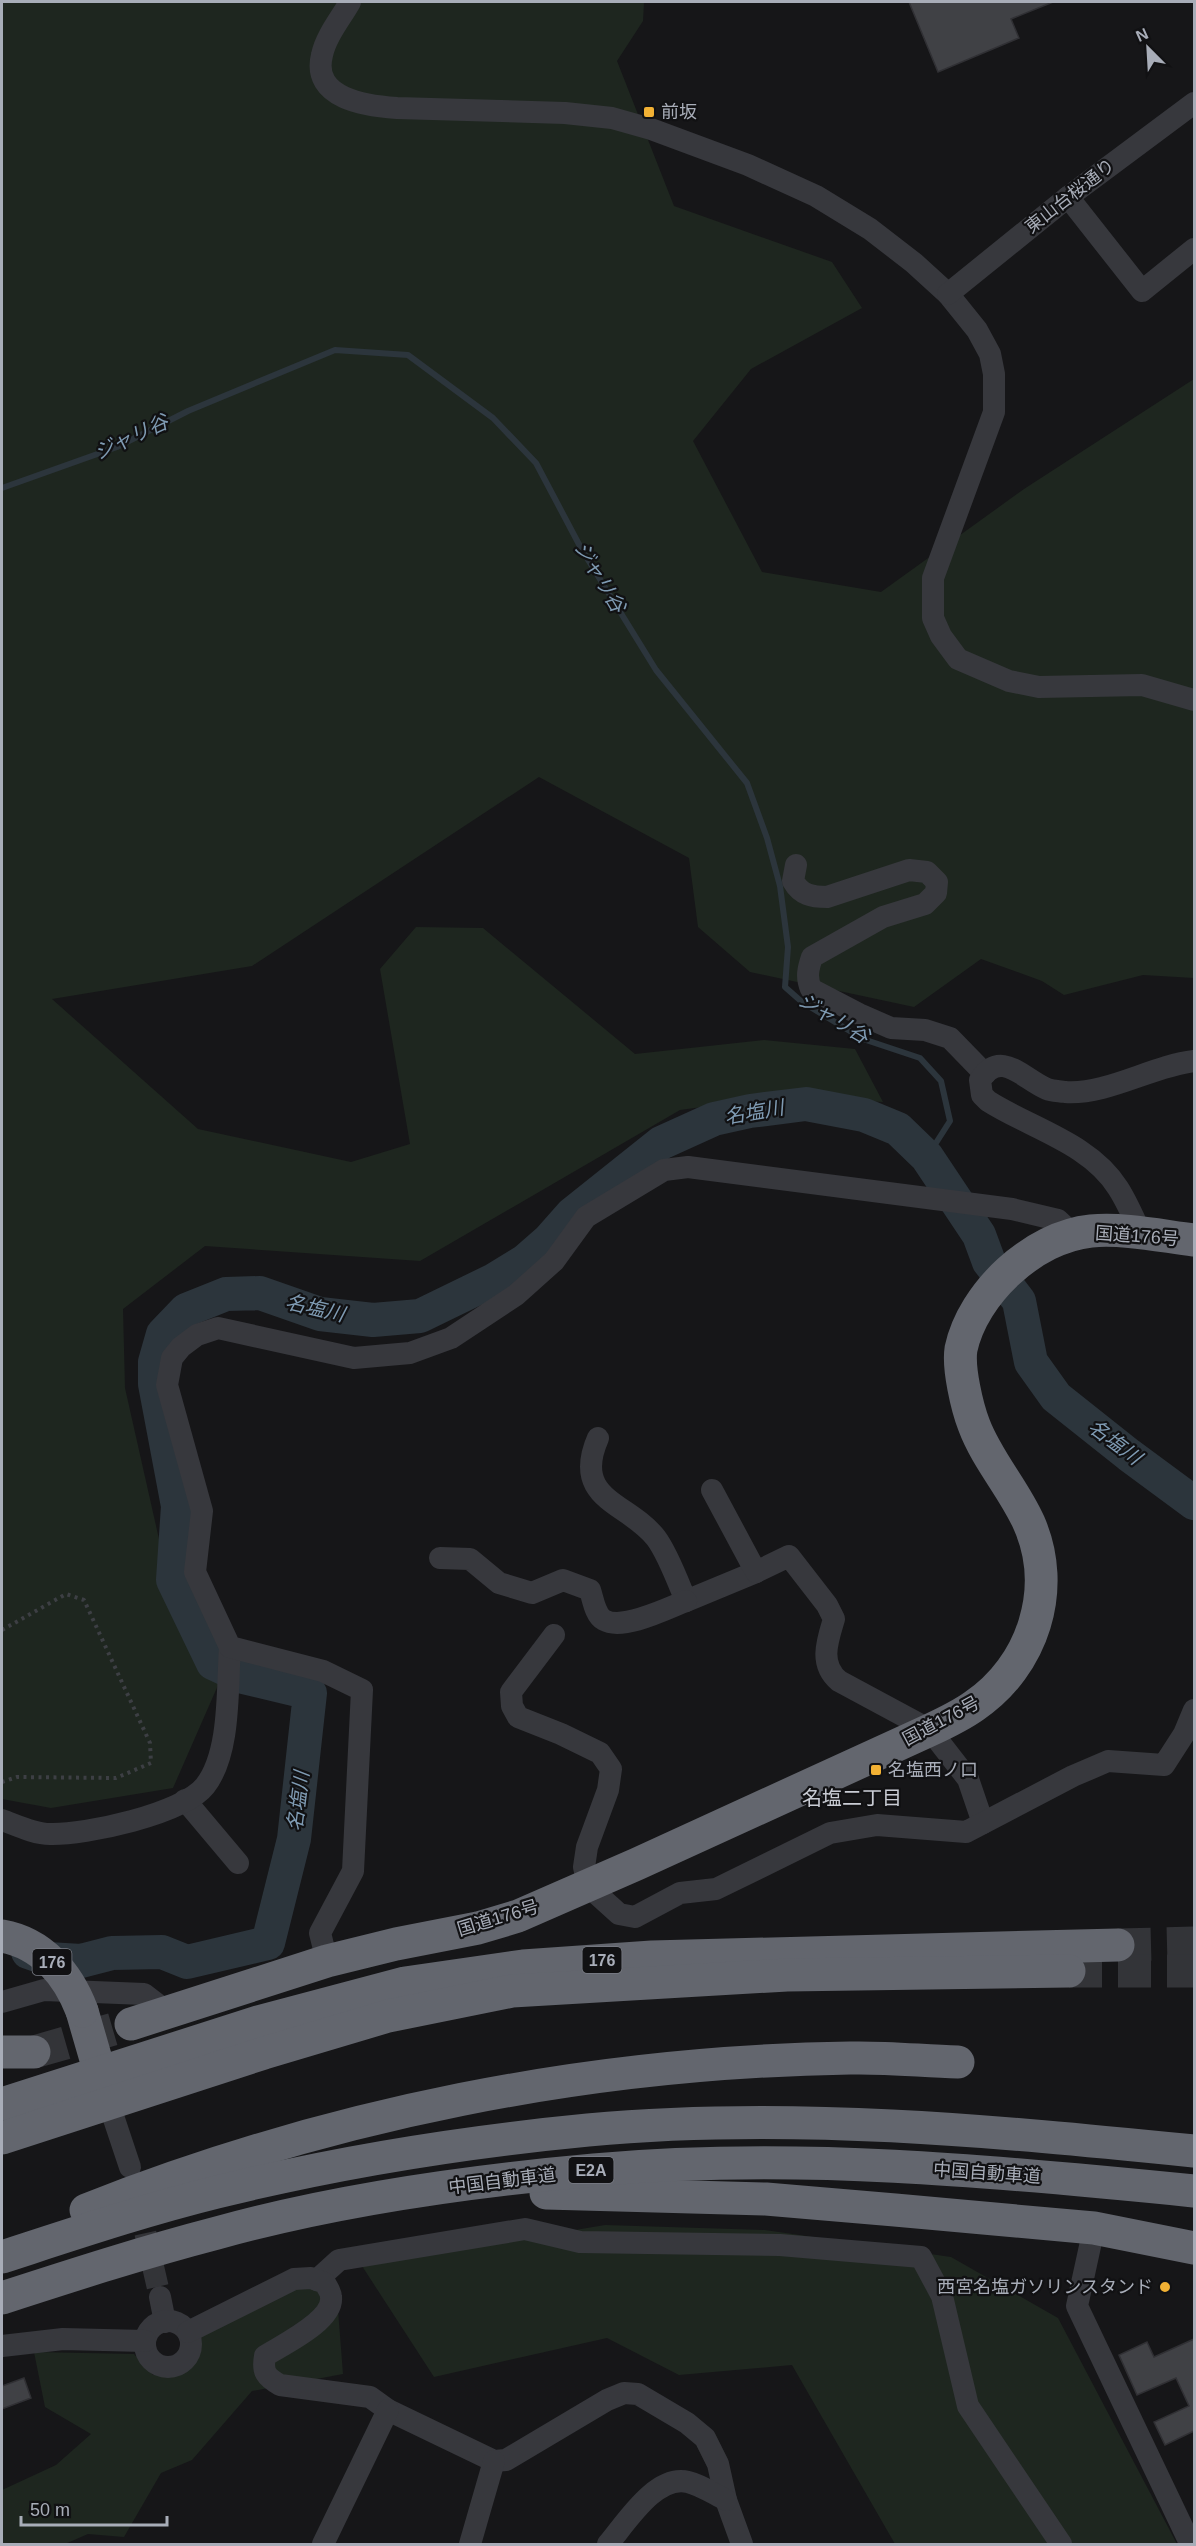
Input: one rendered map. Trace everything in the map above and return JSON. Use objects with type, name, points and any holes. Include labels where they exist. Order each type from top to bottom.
[{"type":"highway","name":"国道176号","points":[[131,2024],[327,1960],[478,1928],[518,1916],[930,1730],[974,1707],[1015,1668],[1026,1646],[1041,1603],[1041,1563],[1028,1520],[973,1424],[963,1383],[961,1351],[972,1316],[1016,1264],[1037,1250],[1073,1234],[1092,1231],[1194,1240]]},
{"type":"highway","name":"176","points":[[2,1936],[25,1942],[51,1961],[68,1980],[82,2011],[109,2104]]},
{"type":"highway","name":"176","points":[[2,2104],[258,2022],[405,1983],[523,1966],[663,1956],[1118,1945]]},
{"type":"highway","name":"176","points":[[2,2138],[264,2053],[388,2016],[512,1991],[787,1975],[1069,1971]]},
{"type":"highway","points":[[2,2052],[34,2052]]},
{"type":"highway","points":[[2,2245],[154,2183],[233,2157],[331,2129],[518,2088],[631,2071],[746,2062],[852,2058],[958,2062]]},
{"type":"highway","name":"E2A","points":[[2,2258],[97,2226],[216,2192],[342,2164],[590,2130],[712,2124],[836,2124],[971,2131],[1194,2151]]},
{"type":"highway","name":"中国自動車道","points":[[2,2298],[104,2265],[219,2232],[345,2204],[471,2184],[596,2170],[710,2164],[827,2164],[947,2169],[1194,2192]]},
{"type":"highway","points":[[345,2204],[471,2195],[635,2194],[766,2199],[1094,2228],[1194,2248]]},
{"type":"street","points":[[350,2],[330,37],[322,55],[321,64],[324,80],[329,87],[352,102],[397,108],[565,113],[612,118],[651,129],[748,165],[816,196],[870,229],[914,263],[948,294],[977,330],[990,354],[994,374],[994,411],[933,578],[933,618],[941,636],[958,659],[1009,681],[1039,687],[1142,685],[1194,700]]},
{"type":"street","name":"東山台桜通り","points":[[948,294],[1068,196],[1194,103]]},
{"type":"street","points":[[1068,196],[1142,291],[1194,249]]},
{"type":"street","points":[[796,865],[793,881],[799,891],[814,897],[827,897],[909,870],[927,872],[937,882],[936,893],[925,903],[883,917],[812,957],[807,972],[808,981],[811,989],[891,1028],[925,1030],[950,1038],[984,1074]]},
{"type":"street","points":[[1141,1234],[1117,1186],[1094,1161],[987,1101],[980,1089],[980,1080],[984,1074],[998,1065],[1006,1065],[1048,1089],[1080,1092],[1194,1060]]},
{"type":"street","points":[[2,1820],[47,1834],[80,1833],[132,1822],[185,1800],[205,1787],[219,1757],[225,1728],[230,1647],[195,1572],[202,1511],[167,1385],[172,1358],[196,1335],[218,1328],[354,1358],[410,1353],[450,1338],[516,1295],[554,1261],[586,1217],[664,1170],[688,1167],[1012,1209],[1058,1220],[1073,1234]]},
{"type":"street","points":[[597,1438],[591,1452],[591,1469],[599,1492],[657,1538],[687,1601]]},
{"type":"street","points":[[712,1490],[756,1572]]},
{"type":"street","points":[[440,1558],[470,1559],[499,1583],[532,1593],[562,1580],[590,1590],[598,1614],[604,1621],[622,1623],[687,1601],[789,1556],[827,1605],[834,1619],[826,1643],[826,1661],[830,1673],[848,1686],[930,1730],[968,1779],[983,1823]]},
{"type":"street","points":[[554,1635],[511,1692],[512,1706],[518,1717],[600,1753],[611,1769],[608,1790],[587,1847],[584,1867],[588,1886],[619,1914],[635,1917],[680,1893],[716,1889],[830,1833],[877,1825],[966,1832],[1072,1776],[1108,1761],[1164,1766],[1184,1734],[1194,1710]]},
{"type":"street","points":[[230,1647],[323,1671],[362,1690],[353,1871],[320,1933],[327,1960]]},
{"type":"street","points":[[185,1800],[238,1863]]},
{"type":"street","points":[[2,2002],[44,1990],[134,1994],[144,1995],[166,2011]]},
{"type":"street","points":[[109,2104],[130,2167]]},
{"type":"street","points":[[1094,2228],[1077,2306],[1189,2541],[1194,2544]]},
{"type":"street","points":[[317,2280],[339,2260],[525,2229],[580,2242],[780,2245],[921,2257],[942,2296],[968,2406],[1061,2544]]},
{"type":"street","points":[[188,2332],[294,2279],[317,2280],[325,2283],[331,2296],[329,2309],[315,2324],[265,2356],[263,2368],[267,2378],[280,2385],[370,2397],[388,2410],[494,2462],[506,2460],[624,2392],[639,2394],[687,2423],[705,2438],[718,2464],[726,2500],[742,2544]]},
{"type":"street","points":[[160,2297],[165,2322]]},
{"type":"street","points":[[165,2322],[176,2322],[188,2332],[191,2347],[189,2354],[178,2365],[171,2367],[163,2367],[150,2360],[146,2353],[145,2341],[149,2331],[154,2326],[165,2322]]},
{"type":"street","points":[[2,2346],[63,2338],[145,2341]]},
{"type":"street","points":[[323,2544],[388,2410]]},
{"type":"street","points":[[470,2544],[494,2462]]},
{"type":"street","points":[[608,2544],[653,2491],[671,2482],[687,2482],[726,2500]]},
{"type":"path","points":[[2,1630],[66,1594],[84,1600],[150,1743],[151,1763],[116,1778],[17,1778],[2,1782]]},
{"type":"shaded area","points":[[2,2],[644,2],[643,21],[617,61],[674,206],[832,262],[862,308],[751,369],[693,441],[762,572],[881,592],[1024,489],[1194,379],[1194,978],[1143,975],[1064,995],[1042,981],[981,959],[914,1007],[750,972],[698,927],[689,858],[539,777],[252,966],[52,999],[198,1129],[351,1162],[410,1144],[380,969],[416,927],[483,928],[635,1054],[764,1040],[855,1049],[883,1102],[782,1096],[680,1110],[420,1261],[205,1246],[123,1309],[125,1388],[170,1588],[219,1683],[173,1788],[51,1808],[2,1799]]},
{"type":"shaded area","points":[[605,2225],[765,2230],[951,2257],[1058,2318],[1177,2544],[895,2544],[792,2365],[679,2375],[607,2338],[434,2377],[362,2266]]},
{"type":"shaded area","points":[[304,2283],[336,2284],[343,2374],[252,2391],[192,2460],[161,2473],[124,2537],[88,2534],[65,2544],[2,2544],[2,2490],[56,2465],[91,2434],[45,2407],[34,2352],[134,2354],[153,2375],[180,2373],[197,2360],[198,2336]]},
{"type":"building","points":[[909,2],[1053,2],[1011,19],[1019,38],[938,72]]},
{"type":"building","points":[[1194,2339],[1194,2431],[1165,2445],[1154,2422],[1189,2406],[1176,2378],[1137,2395],[1119,2355],[1147,2342],[1154,2357]]},
{"type":"building","points":[[24,2378],[31,2398],[2,2409],[2,2386]]},
{"type":"waterway","name":"ジャリ谷","points":[[2,488],[117,447],[188,411],[335,350],[408,355],[493,418],[536,463],[582,550],[656,670],[747,783],[767,838],[780,886],[788,947],[785,987],[802,1002],[863,1039],[920,1058],[941,1081],[950,1121],[927,1157]]},
{"type":"waterway","name":"名塩川","points":[[28,1952],[48,1959],[81,1961],[112,1953],[162,1952],[187,1962],[268,1943],[294,1839],[310,1693],[243,1677],[213,1663],[173,1580],[178,1506],[155,1384],[155,1362],[163,1334],[186,1310],[226,1294],[260,1293],[320,1314],[373,1320],[420,1316],[494,1280],[525,1261],[549,1240],[572,1214],[661,1143],[714,1119],[750,1111],[806,1104],[864,1115],[898,1129],[927,1157],[979,1235],[989,1262],[1019,1301],[1031,1362],[1056,1397],[1194,1503]]},
{"type":"tunnel","points":[[1118,1945],[1194,1943]]},
{"type":"tunnel","points":[[1069,1971],[1194,1971]]},
{"type":"tunnel","points":[[34,2052],[131,2024]]},
{"type":"tunnel","points":[[138,2201],[160,2297]]},
{"type":"place","name":"前坂","points":[[649,112]]},
{"type":"place","name":"名塩西ノ口","points":[[876,1770]]},
{"type":"place","name":"西宮名塩ガソリンスタンド","points":[[1165,2287]]},
{"type":"district","name":"名塩二丁目","points":[[852,1798]]}]
